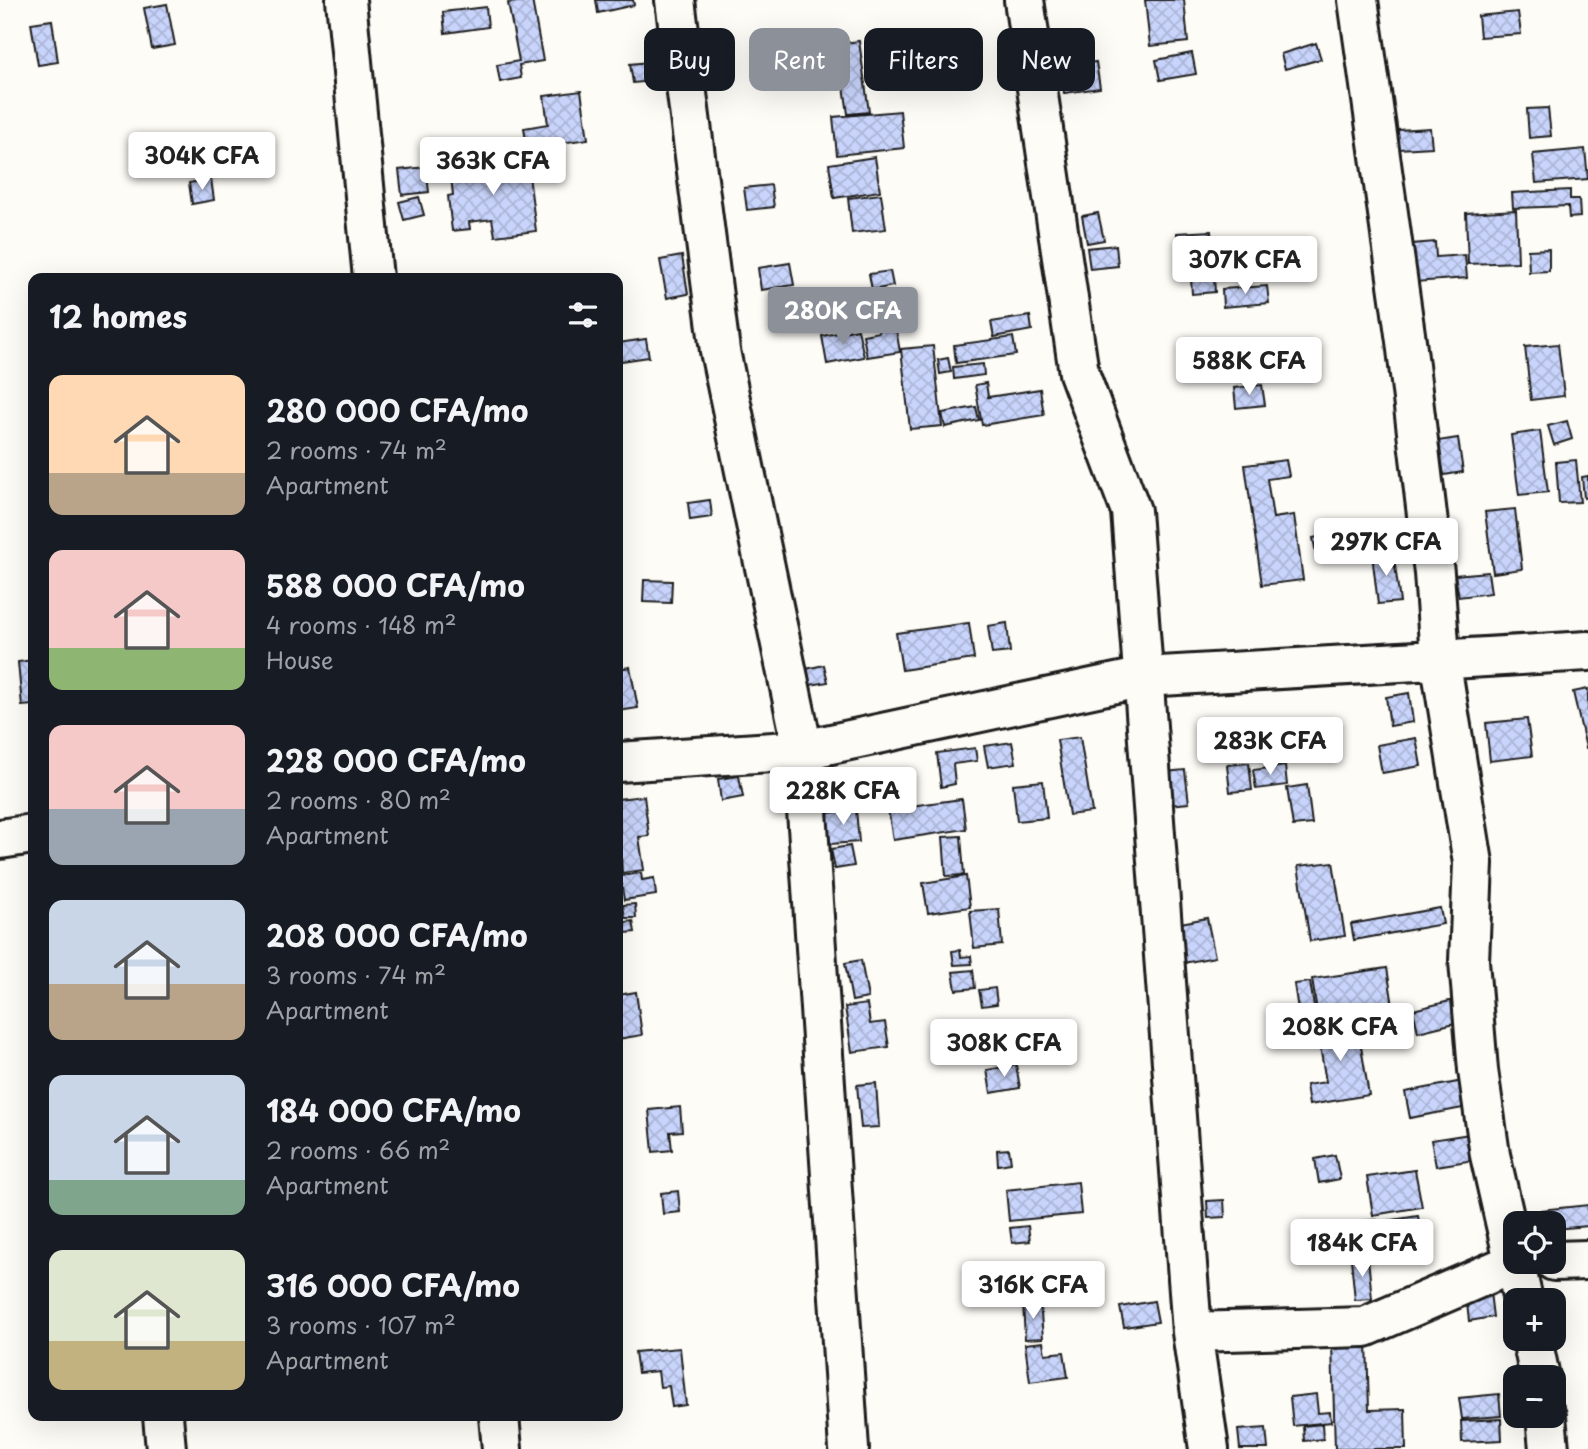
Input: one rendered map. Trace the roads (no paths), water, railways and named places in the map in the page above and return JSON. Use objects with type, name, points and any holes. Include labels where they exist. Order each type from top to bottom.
[{"type":"street","points":[[346,0],[373,273]]},
{"type":"street","points":[[675,0],[720,351],[803,750],[849,1449]]},
{"type":"street","points":[[1024,0],[1079,373],[1132,511],[1192,1332],[1209,1449]]},
{"type":"street","points":[[1358,0],[1406,341],[1434,573],[1440,658],[1473,863],[1469,961],[1478,1070],[1490,1155],[1503,1211]]},
{"type":"street","points":[[623,762],[803,750],[1144,677],[1588,651]]},
{"type":"street","points":[[0,839],[28,835]]},
{"type":"street","points":[[1566,1261],[1588,1260]]},
{"type":"street","points":[[1192,1332],[1365,1327],[1503,1267]]},
{"type":"street","points":[[163,1421],[166,1449]]},
{"type":"street","points":[[499,1421],[502,1449]]},
{"type":"street","points":[[1547,1428],[1549,1449]]}]
